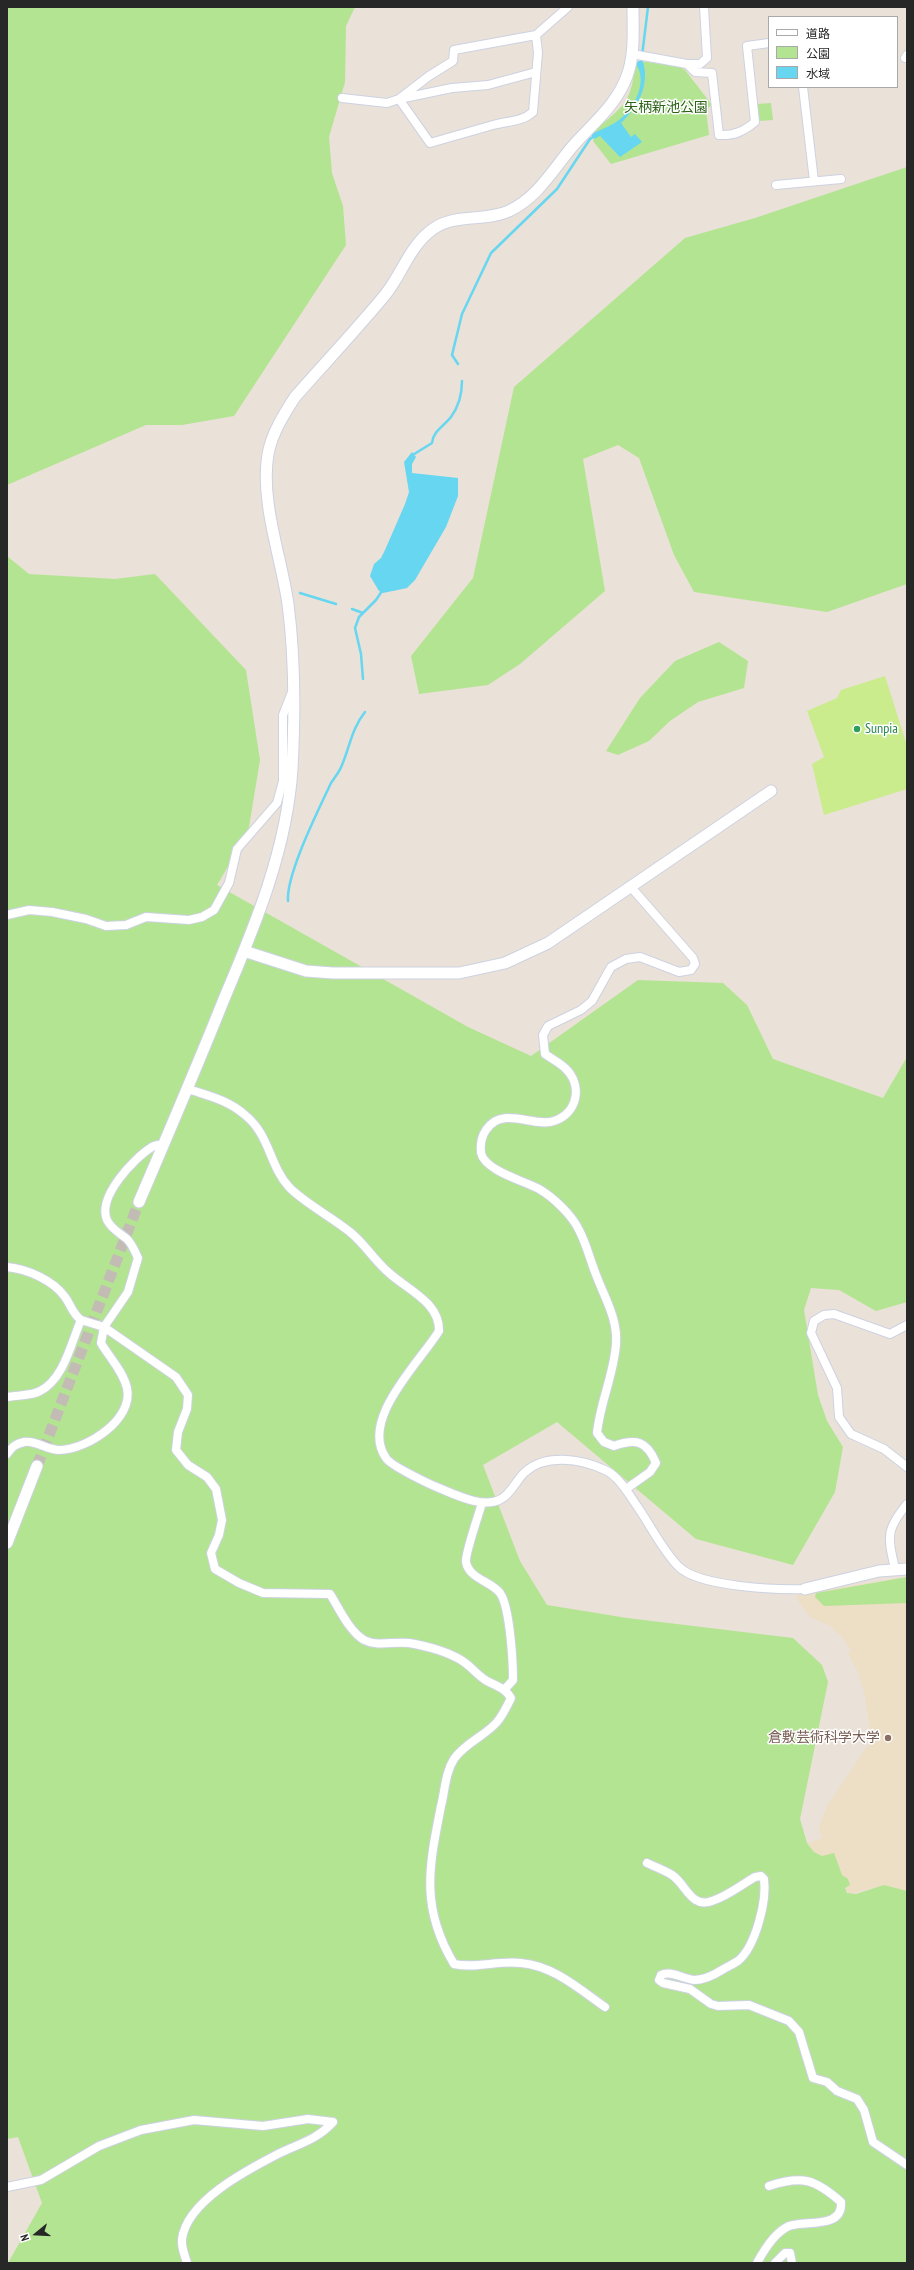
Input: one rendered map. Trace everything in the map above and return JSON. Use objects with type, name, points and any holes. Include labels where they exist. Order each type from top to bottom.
[{"type":"street","points":[[399,99],[429,76],[453,61],[454,50],[536,35],[568,7]]},
{"type":"street","points":[[138,1202],[188,1089],[244,951],[262,901],[287,812],[292,767],[294,685],[288,605],[267,494],[268,453],[273,436],[284,414],[295,397],[386,293],[412,251],[434,229],[460,218],[507,212],[539,190],[572,148],[614,103],[638,55],[633,7]]},
{"type":"street","points":[[638,55],[687,64],[700,64],[706,58],[704,7]]},
{"type":"street","points":[[399,99],[430,143],[495,124],[520,120],[533,112],[536,72],[536,35]]},
{"type":"street","points":[[687,64],[695,72],[712,73],[719,135],[729,136],[744,131],[755,122],[747,46],[768,43]]},
{"type":"street","points":[[342,98],[387,103],[452,88],[488,85],[536,72]]},
{"type":"street","points":[[803,88],[814,181]]},
{"type":"street","points":[[776,185],[841,179]]},
{"type":"street","points":[[7,915],[29,910],[52,912],[86,919],[106,926],[126,925],[146,917],[189,920],[202,917],[214,910],[229,883],[237,849],[277,803],[283,781],[283,715],[294,685]]},
{"type":"street","points":[[244,951],[306,970],[332,973],[459,973],[481,970],[505,963],[548,944],[630,886],[771,791]]},
{"type":"street","points":[[626,1489],[650,1472],[656,1463],[652,1453],[638,1442],[626,1442],[614,1446],[604,1442],[597,1433],[601,1405],[616,1344],[614,1317],[579,1229],[554,1201],[539,1189],[498,1170],[488,1163],[482,1155],[480,1143],[488,1127],[504,1118],[554,1122],[567,1114],[577,1100],[576,1083],[565,1068],[545,1054],[543,1036],[548,1026],[581,1010],[592,1002],[611,967],[626,959],[640,957],[679,972],[690,970],[695,964],[693,958],[630,886]]},
{"type":"street","points":[[188,1089],[230,1103],[246,1115],[261,1131],[275,1164],[289,1186],[352,1233],[387,1272],[428,1303],[439,1321],[438,1331],[387,1406],[380,1425],[378,1441],[386,1459],[426,1483],[482,1503],[502,1499],[525,1472],[542,1461],[565,1460],[606,1470],[626,1489],[666,1550],[680,1568],[699,1579],[778,1591],[805,1589],[895,1569],[907,1569]]},
{"type":"street","points":[[7,1454],[13,1446],[25,1441],[59,1450],[68,1449],[103,1433],[118,1421],[126,1405],[127,1388],[117,1367],[101,1343],[104,1327],[128,1292],[138,1258],[127,1240],[112,1228],[106,1219],[105,1206],[120,1176],[153,1146],[164,1144]]},
{"type":"street","points":[[7,1267],[18,1268],[40,1277],[59,1290],[65,1297],[74,1314],[81,1320],[104,1327],[176,1377],[188,1395],[187,1410],[178,1432],[176,1450],[188,1465],[207,1477],[216,1489],[222,1520],[219,1535],[212,1553],[215,1569],[239,1583],[263,1593],[330,1594],[352,1628],[364,1640],[378,1644],[391,1642],[409,1643],[438,1650],[461,1660],[486,1681],[505,1689],[511,1698],[497,1722],[464,1748],[453,1760],[447,1775],[431,1853],[429,1880],[430,1903],[446,1951],[454,1964],[468,1967],[521,1963],[543,1968],[566,1979],[605,2007]]},
{"type":"street","points":[[907,1325],[890,1334],[834,1314],[824,1315],[814,1321],[811,1333],[837,1388],[839,1417],[851,1434],[884,1449],[907,1467]]},
{"type":"street","points":[[7,1397],[39,1392],[50,1384],[58,1374],[81,1320]]},
{"type":"street","points":[[7,1543],[37,1466]]},
{"type":"street","points":[[482,1503],[466,1562],[470,1571],[500,1592],[505,1603],[513,1659],[513,1680],[505,1689]]},
{"type":"street","points":[[895,1569],[891,1548],[890,1528],[907,1504]]},
{"type":"street","points":[[646,1863],[673,1875],[693,1900],[701,1903],[710,1902],[724,1896],[755,1877],[761,1876],[764,1878],[766,1892],[754,1938],[747,1950],[738,1960],[706,1978],[694,1980],[666,1973],[659,1976],[659,1980],[663,1983],[690,1989],[711,2004],[718,2006],[749,2005],[789,2021],[799,2032],[813,2078],[827,2082],[837,2091],[857,2099],[864,2110],[873,2142],[907,2165]]},
{"type":"street","points":[[7,2187],[41,2180],[99,2146],[141,2130],[194,2120],[263,2126],[308,2119],[333,2122],[323,2133],[309,2141],[279,2153],[234,2178],[195,2211],[186,2225],[182,2239],[183,2252],[187,2263]]},
{"type":"street","points":[[757,2263],[764,2249],[788,2227],[828,2220],[837,2217],[842,2211],[841,2202],[830,2192],[812,2181],[799,2179],[769,2186]]},
{"type":"street","points":[[775,2263],[785,2253],[790,2253],[792,2263]]},
{"type":"shaded area","name":"倉敷芸術科学大学","points":[[907,1577],[907,1891],[884,1885],[850,1894],[845,1888],[850,1885],[848,1879],[842,1875],[834,1854],[822,1856],[814,1852],[808,1843],[822,1838],[819,1828],[827,1806],[868,1745],[870,1731],[865,1696],[858,1672],[848,1654],[851,1651],[843,1638],[830,1626],[810,1617],[799,1602],[796,1595]]},
{"type":"green space","points":[[7,7],[355,7],[346,26],[345,82],[329,137],[332,173],[343,206],[346,245],[234,416],[182,425],[146,425],[7,485]]},
{"type":"green space","name":"矢柄新池公園","points":[[639,61],[679,66],[685,70],[712,105],[706,109],[709,135],[611,164],[593,141],[594,139],[591,134],[623,105],[631,89],[635,63]]},
{"type":"green space","points":[[771,103],[773,120],[759,121],[757,104]]},
{"type":"green space","points":[[907,167],[907,584],[827,612],[694,592],[674,555],[639,458],[618,445],[583,459],[605,591],[520,664],[488,685],[419,694],[411,656],[473,578],[514,387],[685,238],[755,218]]},
{"type":"green space","points":[[7,556],[29,574],[115,579],[155,574],[246,670],[260,760],[248,833],[217,885],[468,1027],[531,1056],[638,980],[723,983],[747,1005],[773,1059],[883,1098],[907,1057],[907,1302],[876,1311],[839,1290],[811,1288],[804,1310],[818,1395],[827,1421],[843,1447],[835,1492],[793,1565],[696,1539],[557,1422],[483,1465],[520,1561],[547,1605],[627,1618],[793,1638],[822,1665],[828,1682],[800,1819],[807,1843],[814,1852],[822,1856],[834,1853],[842,1875],[848,1879],[850,1885],[845,1888],[847,1893],[856,1894],[884,1885],[907,1891],[907,2263],[8,2263],[42,2203],[18,2137],[7,2139]]},
{"type":"green space","points":[[719,642],[748,661],[744,688],[698,702],[670,721],[649,741],[618,755],[606,751],[640,698],[675,661]]},
{"type":"green space","name":"Sunpia","points":[[885,676],[907,746],[907,789],[824,815],[812,764],[824,757],[807,711],[837,698],[841,690]]},
{"type":"green space","points":[[907,1577],[907,1603],[824,1606],[815,1597],[816,1593]]},
{"type":"water","points":[[639,61],[643,62],[645,71],[644,87],[633,110],[621,123],[631,137],[635,134],[642,142],[620,157],[600,136],[594,139],[591,134],[619,120],[625,115],[635,101],[641,77],[635,63]]},
{"type":"water","points":[[412,452],[416,457],[412,464],[412,473],[458,478],[458,496],[446,527],[415,580],[407,588],[383,593],[379,591],[370,576],[374,564],[381,558],[385,550],[405,504],[409,492],[404,462]]},
{"type":"waterway","points":[[641,64],[648,7]]},
{"type":"waterway","points":[[458,364],[452,355],[462,314],[491,253],[557,189],[590,139],[596,135]]},
{"type":"waterway","points":[[411,456],[432,443],[434,435],[451,417],[460,400],[462,381]]},
{"type":"waterway","points":[[363,679],[361,654],[355,628],[359,617],[376,600],[382,591]]},
{"type":"waterway","points":[[300,593],[336,604]]},
{"type":"waterway","points":[[352,609],[363,613]]},
{"type":"waterway","points":[[288,901],[292,875],[304,842],[331,783],[341,767],[357,724],[365,712]]},
{"type":"tunnel","points":[[37,1466],[139,1202]]},
{"type":"place","name":"Sunpia","points":[[857,729]]},
{"type":"place","name":"倉敷芸術科学大学","points":[[888,1738]]}]
